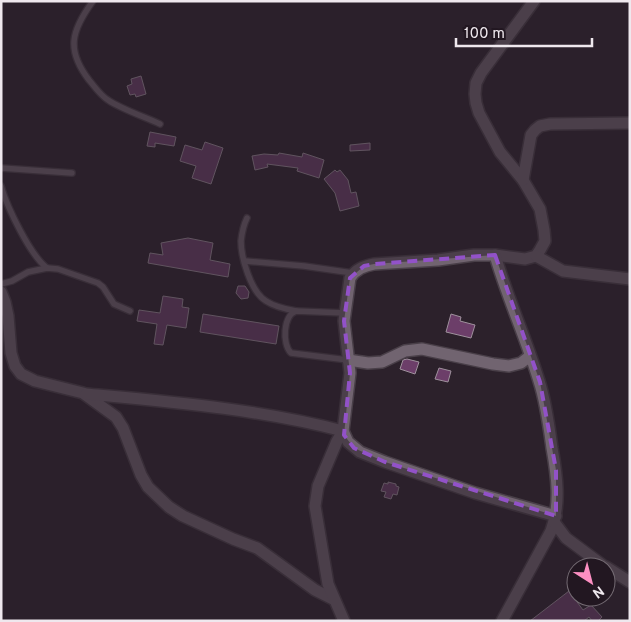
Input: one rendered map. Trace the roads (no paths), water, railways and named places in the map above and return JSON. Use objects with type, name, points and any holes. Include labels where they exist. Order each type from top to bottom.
[{"type":"street","points":[[344,621],[328,584],[315,506],[318,486],[343,431],[350,373],[345,313],[350,278],[353,273],[364,266],[374,264],[495,254],[525,260],[536,256],[545,241],[540,209],[523,180],[500,152],[479,113],[475,94],[476,83],[481,73],[534,1]]},
{"type":"street","points":[[523,180],[531,136],[540,126],[564,123],[630,123]]},
{"type":"street","points":[[495,254],[540,382],[548,418],[558,496],[555,519],[502,621]]},
{"type":"street","points":[[536,256],[563,271],[630,279]]},
{"type":"street","points":[[1,292],[6,302],[11,353],[15,366],[21,374],[35,381],[83,393],[217,407],[304,421],[343,431]]},
{"type":"street","points":[[348,360],[368,363],[382,362],[405,351],[422,349],[509,366],[522,362],[530,356]]},
{"type":"street","points":[[83,393],[116,418],[123,428],[141,475],[157,497],[183,516],[257,548],[315,590],[333,599]]},
{"type":"street","points":[[343,431],[348,442],[354,448],[385,462],[555,519],[566,538],[592,557]]},
{"type":"street","points":[[616,573],[630,582]]},
{"type":"lane","points":[[93,1],[76,30],[73,45],[74,56],[92,84],[108,100],[160,124]]},
{"type":"lane","points":[[1,168],[72,173]]},
{"type":"lane","points":[[1,186],[25,238],[40,263],[46,268]]},
{"type":"lane","points":[[247,218],[242,228],[241,243],[244,262],[258,295],[278,307],[296,311],[345,313]]},
{"type":"lane","points":[[244,262],[304,266],[353,273]]},
{"type":"lane","points":[[1,284],[28,272],[46,268],[58,269],[98,283],[103,287],[114,304],[130,311]]},
{"type":"lane","points":[[296,311],[291,313],[288,318],[286,349],[291,353],[348,360]]}]
